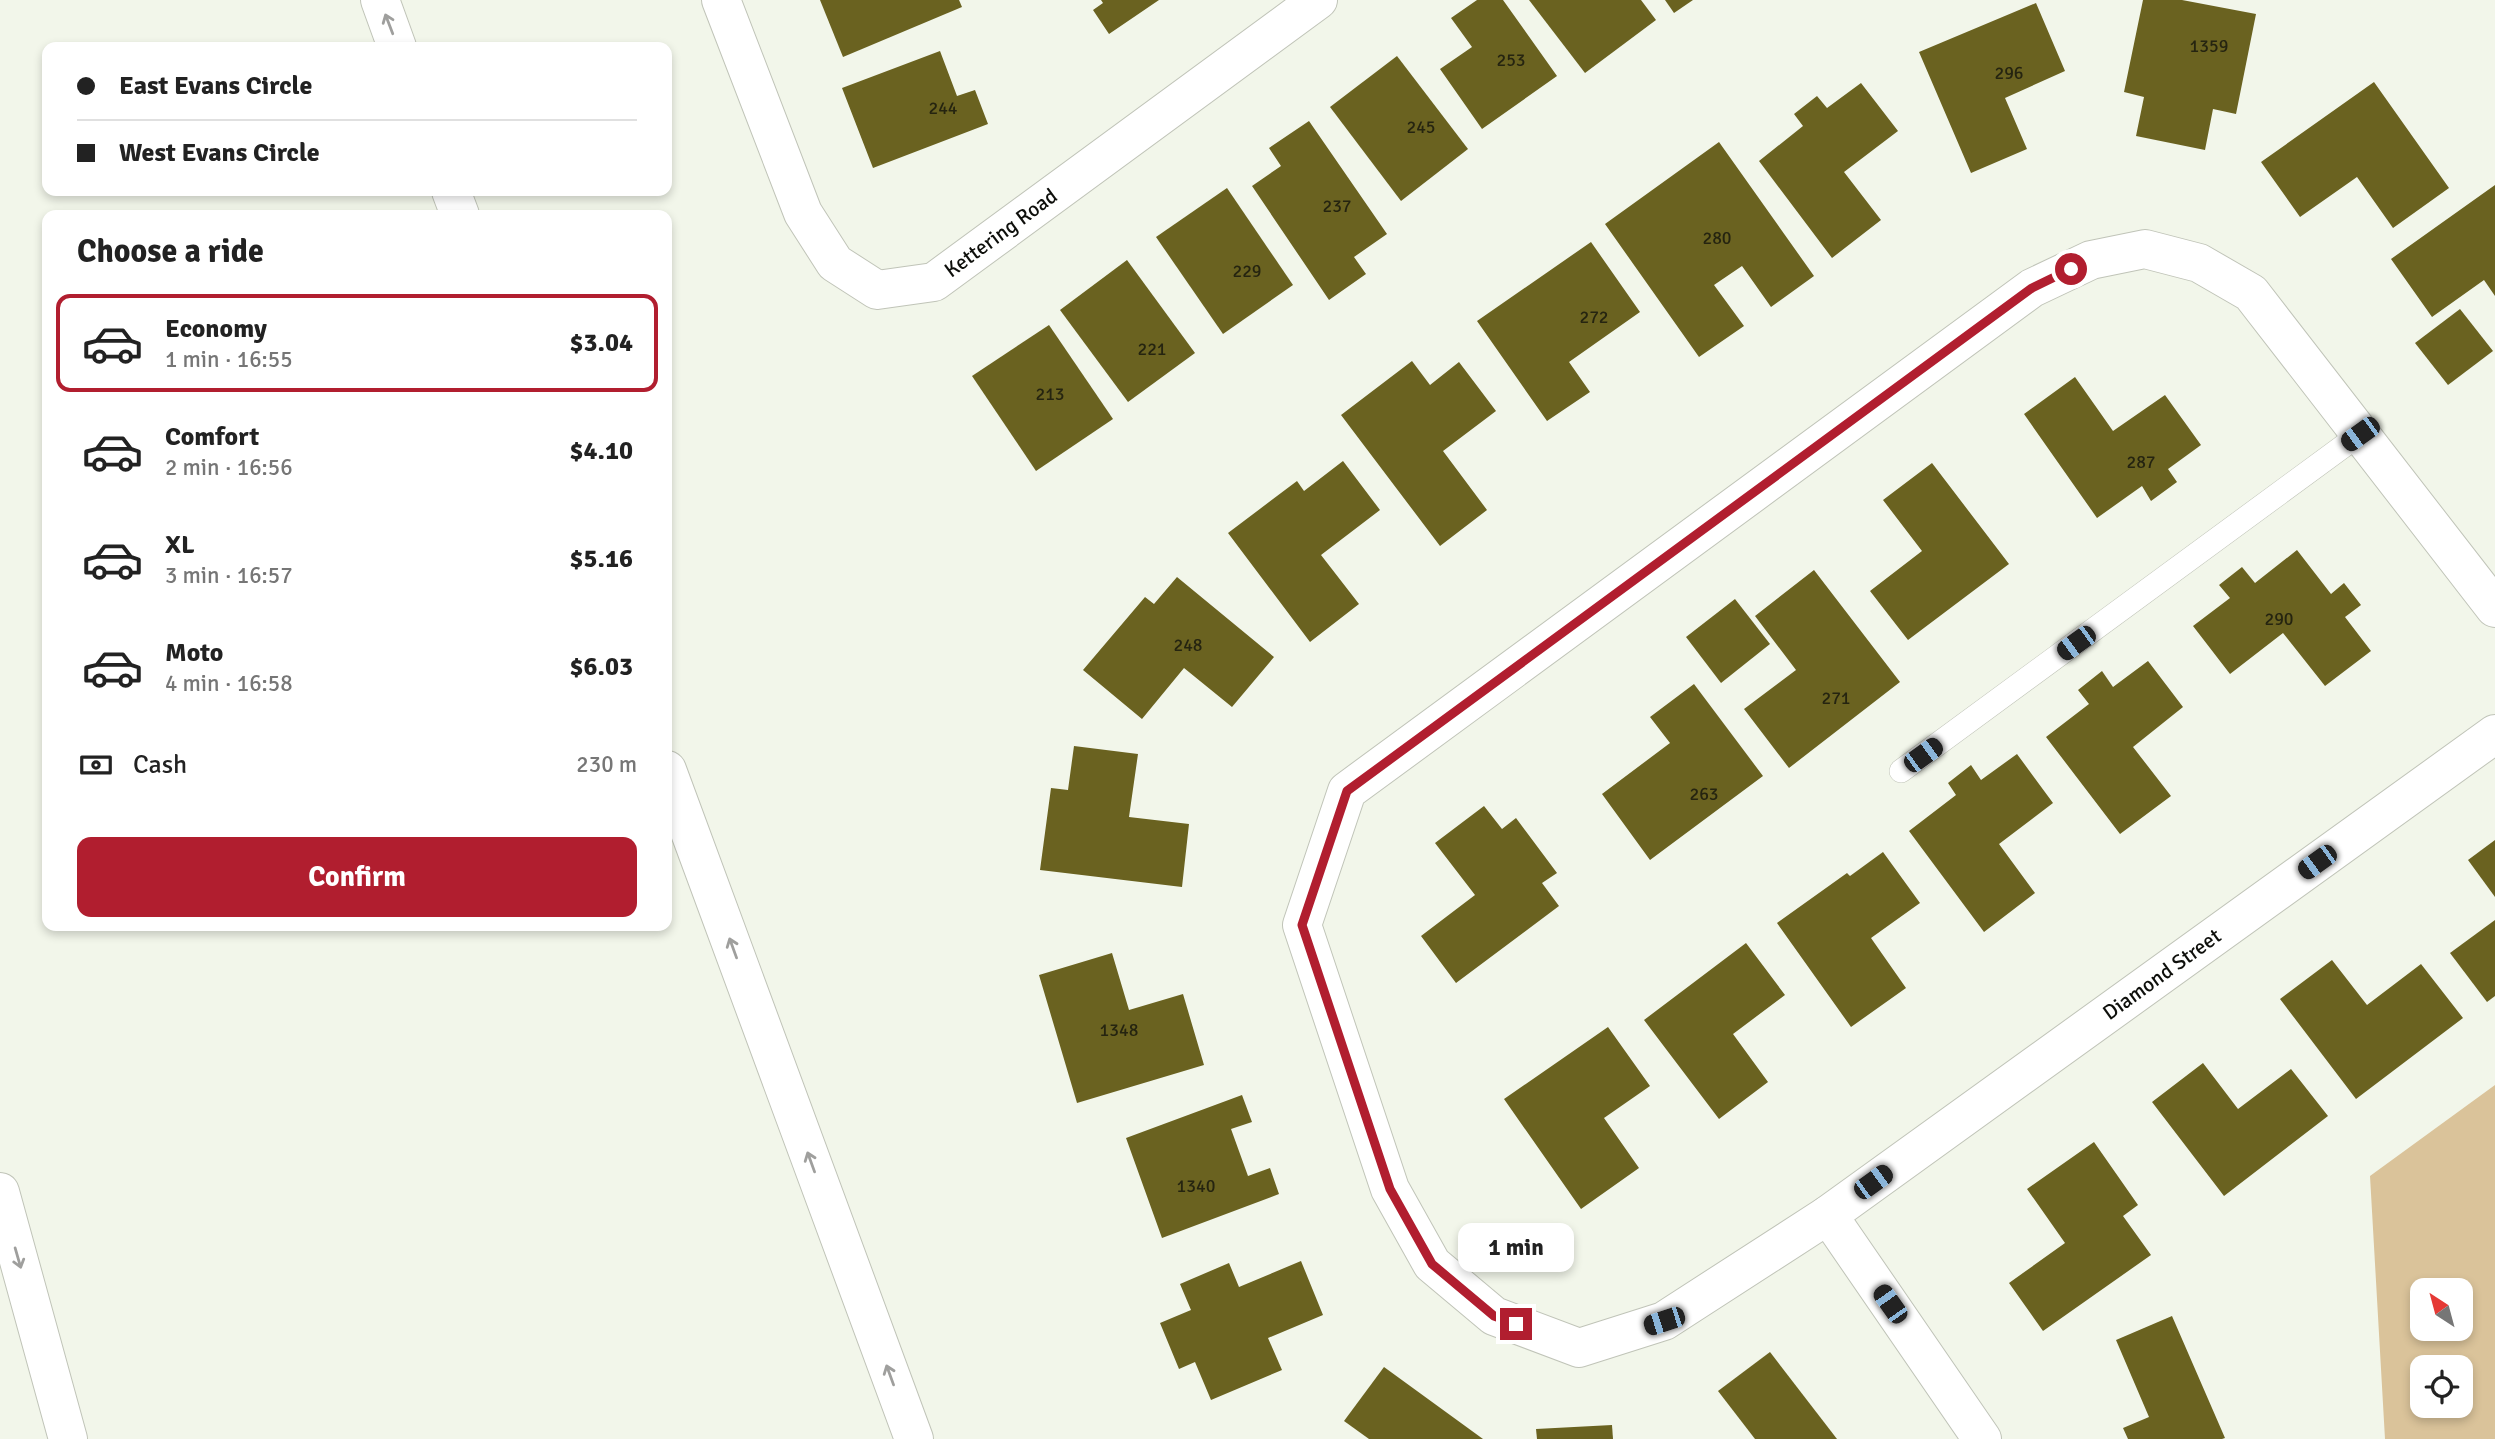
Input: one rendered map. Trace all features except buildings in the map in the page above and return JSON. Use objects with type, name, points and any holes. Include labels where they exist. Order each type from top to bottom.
[{"type":"main road","points":[[380,0],[395,42]]},
{"type":"main road","name":"Kettering Road","points":[[721,0],[803,213],[835,262],[877,290],[934,282],[1318,0]]},
{"type":"main road","name":"Diamond Street","points":[[2360,434],[2251,293],[2199,263],[2145,249],[2091,260],[2032,288],[1347,791],[1302,925],[1390,1189],[1432,1264],[1494,1316],[1579,1348],[1664,1321],[1828,1214],[2495,734]]},
{"type":"main road","points":[[2360,434],[2495,608]]},
{"type":"main road","points":[[672,784],[914,1439]]},
{"type":"main road","points":[[0,1192],[68,1439]]},
{"type":"main road","points":[[1828,1214],[1982,1439]]},
{"type":"lane","points":[[1901,771],[2360,434]]},
{"type":"shaded area","points":[[2495,1085],[2495,1439],[2385,1439],[2370,1176]]},
{"type":"route","points":[[1516,1324],[1494,1316],[1432,1264],[1390,1189],[1302,925],[1347,791],[2032,288],[2071,269]]}]
